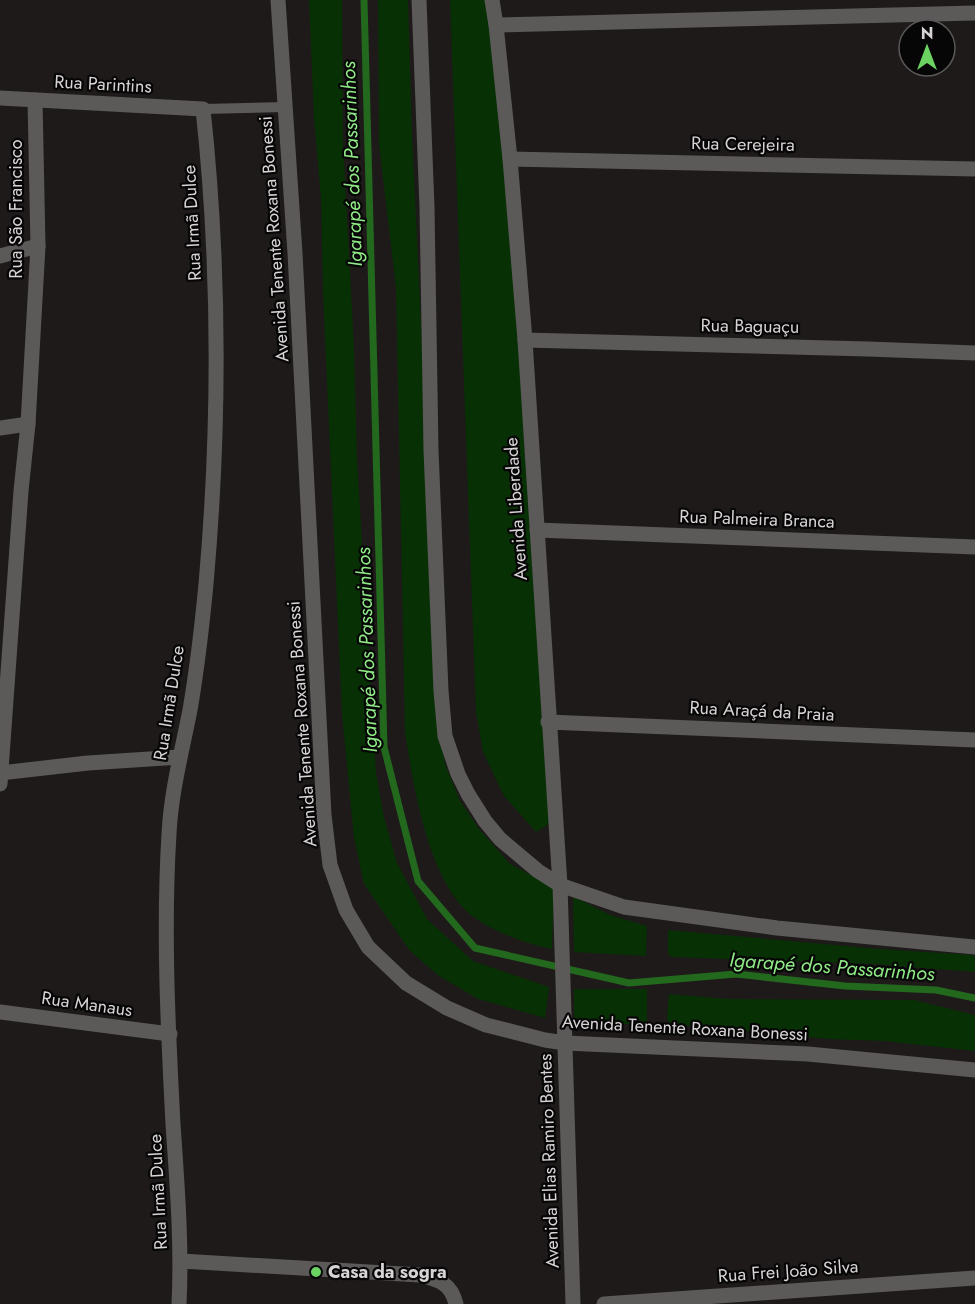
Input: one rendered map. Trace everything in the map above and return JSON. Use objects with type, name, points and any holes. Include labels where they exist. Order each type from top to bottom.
[{"type":"street","name":"Avenida Tenente Roxana Bonessi","points":[[278,0],[296,253],[324,815],[330,866],[346,910],[368,947],[406,983],[447,1008],[486,1025],[545,1040],[565,1043],[808,1054],[975,1070]]},
{"type":"street","points":[[419,0],[427,207],[431,450],[441,691],[445,736],[458,774],[485,821],[516,854],[538,872],[560,885],[624,907],[777,928],[975,947]]},
{"type":"street","name":"Avenida Liberdade","points":[[492,0],[510,159],[525,340],[560,885],[564,1016]]},
{"type":"street","points":[[496,25],[975,13]]},
{"type":"street","name":"Rua Parintins","points":[[0,98],[203,109]]},
{"type":"street","name":"Rua São Francisco","points":[[0,777],[4,664],[28,424],[38,246],[35,100]]},
{"type":"street","name":"Rua Irmã Dulce","points":[[178,1304],[181,1262],[166,904],[169,830],[190,708],[206,584],[214,441],[218,342],[212,192],[203,109]]},
{"type":"street","name":"Rua Cerejeira","points":[[510,159],[975,169]]},
{"type":"street","points":[[0,256],[38,246]]},
{"type":"street","name":"Rua Baguaçu","points":[[525,340],[975,353]]},
{"type":"street","points":[[0,428],[28,424]]},
{"type":"street","name":"Rua Palmeira Branca","points":[[537,530],[975,547]]},
{"type":"street","name":"Rua Araçá da Praia","points":[[548,722],[975,740]]},
{"type":"street","points":[[0,777],[88,763],[180,757]]},
{"type":"street","name":"Rua Manaus","points":[[0,1012],[170,1034]]},
{"type":"street","name":"Avenida Elias Ramiro Bentes","points":[[564,1016],[573,1304]]},
{"type":"street","points":[[181,1262],[420,1275],[448,1286],[456,1304]]},
{"type":"street","name":"Rua Frei João Silva","points":[[604,1304],[975,1278]]},
{"type":"lane","points":[[203,109],[285,107]]},
{"type":"green space","points":[[309,0],[342,0],[343,141],[354,348],[357,459],[376,773],[384,817],[397,863],[427,919],[473,961],[549,987],[545,1018],[478,999],[439,976],[410,951],[364,884],[354,838],[342,714],[323,293],[321,198],[314,119]]},
{"type":"green space","points":[[378,0],[408,0],[412,135],[435,615],[437,719],[445,764],[460,801],[480,830],[510,864],[554,887],[552,949],[502,933],[475,918],[459,903],[446,883],[435,859],[413,779],[405,732],[396,288],[379,144]]},
{"type":"green space","points":[[450,0],[488,0],[527,270],[543,692],[552,822],[536,832],[504,796],[483,752],[476,712]]},
{"type":"green space","points":[[573,896],[610,915],[647,926],[646,956],[574,952]]},
{"type":"green space","points":[[668,930],[973,955],[975,956],[975,972],[872,964],[672,957],[668,954]]},
{"type":"green space","points":[[574,989],[647,989],[647,1024],[574,1024]]},
{"type":"green space","points":[[669,994],[727,999],[914,1000],[975,1015],[975,1051],[884,1041],[830,1039],[670,1024],[667,1019]]},
{"type":"waterway","name":"Igarapé dos Passarinhos","points":[[364,0],[384,747],[418,881],[475,948],[629,983],[736,974],[845,986],[936,990],[975,998]]},
{"type":"place","name":"Casa da sogra","points":[[316,1272]]}]
